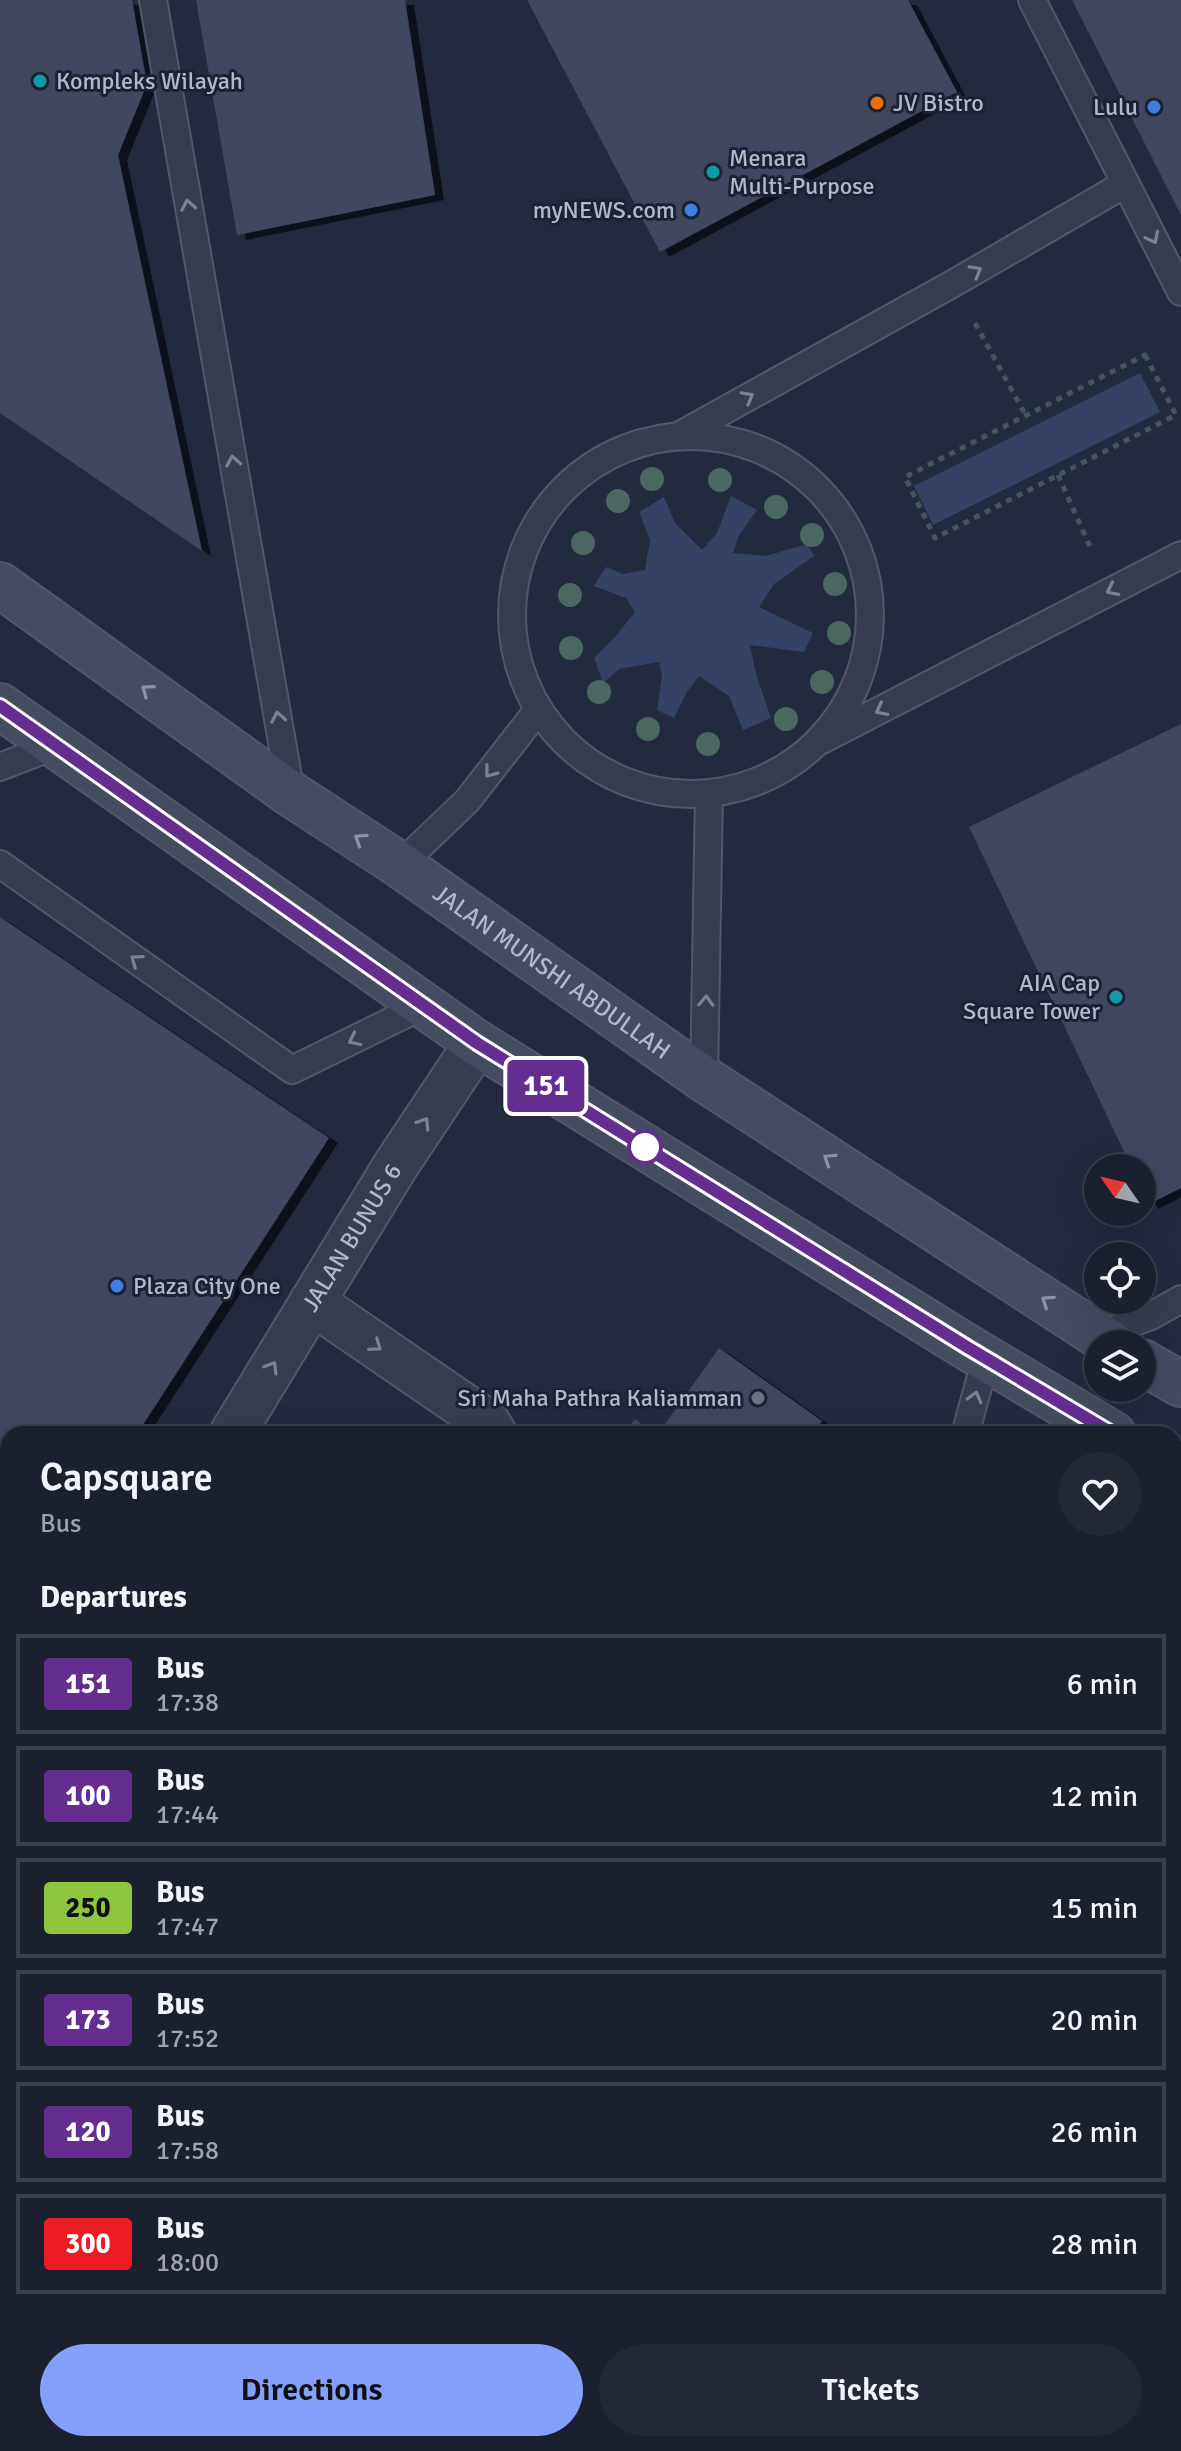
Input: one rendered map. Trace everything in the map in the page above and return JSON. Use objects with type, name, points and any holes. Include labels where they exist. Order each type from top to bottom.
[{"type":"street","name":"JALAN MUNSHI ABDULLAH","points":[[0,585],[291,794],[400,865],[704,1079],[1090,1330]]},
{"type":"street","points":[[0,706],[477,1043],[1100,1426]]},
{"type":"street","name":"JALAN BUNUS 6","points":[[237,1426],[396,1165],[477,1043]]},
{"type":"street","points":[[312,1302],[489,1426]]},
{"type":"street","points":[[1156,1370],[1181,1384]]},
{"type":"lane","points":[[153,0],[291,794]]},
{"type":"lane","points":[[1032,0],[1181,292]]},
{"type":"lane","points":[[1125,184],[680,435],[621,449],[569,483],[532,532],[513,591],[516,653],[538,710],[570,749],[611,777],[658,792],[709,794],[769,777],[819,742],[1181,555]]},
{"type":"lane","points":[[680,435],[742,442],[797,468],[840,513],[866,569],[870,630],[855,690],[819,742]]},
{"type":"lane","points":[[400,865],[467,801],[538,710]]},
{"type":"lane","points":[[0,767],[54,746]]},
{"type":"lane","points":[[704,1079],[709,794]]},
{"type":"lane","points":[[0,864],[292,1070],[424,1005]]},
{"type":"lane","points":[[1124,1330],[1181,1299]]},
{"type":"lane","points":[[967,1426],[986,1358]]},
{"type":"path","points":[[954,283],[1026,416]]},
{"type":"path","points":[[1145,355],[1176,415],[1058,475],[935,538],[905,477],[1145,355]]},
{"type":"path","points":[[1058,475],[1110,591]]},
{"type":"water","points":[[1140,373],[1160,412],[933,525],[914,486]]},
{"type":"water","points":[[731,496],[757,510],[739,535],[733,553],[766,556],[807,544],[814,556],[774,584],[759,607],[813,633],[804,652],[750,645],[771,718],[743,730],[729,696],[699,676],[674,718],[657,710],[662,676],[659,662],[619,669],[603,683],[594,658],[635,612],[626,598],[594,586],[606,567],[623,574],[645,570],[650,540],[639,512],[664,497],[675,523],[702,550],[717,533]]},
{"type":"building","points":[[0,0],[132,0],[147,84],[118,155],[202,551],[0,413]]},
{"type":"building","points":[[196,0],[405,0],[435,195],[237,235]]},
{"type":"building","name":"Menara Multi-Purpose","points":[[527,0],[908,0],[957,92],[660,252]]},
{"type":"building","name":"Lulu","points":[[1072,0],[1181,0],[1181,215]]},
{"type":"building","name":"AIA Cap Square Tower","points":[[1181,724],[1181,1188],[1156,1200],[1156,1154],[1125,1154],[969,827]]},
{"type":"building","name":"Plaza City One","points":[[0,917],[329,1138],[142,1426],[0,1426]]},
{"type":"building","points":[[719,1348],[822,1421],[819,1426],[664,1426]]},
{"type":"building","points":[[635,1419],[644,1426],[629,1426]]},
{"type":"bus line","name":"151","points":[[0,706],[477,1043],[1100,1426]]},
{"type":"place","name":"Kompleks Wilayah","points":[[40,81]]},
{"type":"place","name":"JV Bistro","points":[[877,103]]},
{"type":"place","name":"Lulu","points":[[1154,107]]},
{"type":"place","name":"Menara Multi-Purpose","points":[[713,172]]},
{"type":"place","name":"myNEWS.com","points":[[691,210]]},
{"type":"place","name":"AIA Cap Square Tower","points":[[1116,997]]},
{"type":"place","name":"Plaza City One","points":[[117,1286]]},
{"type":"place","name":"Sri Maha Pathra Kaliamman","points":[[758,1398]]}]
